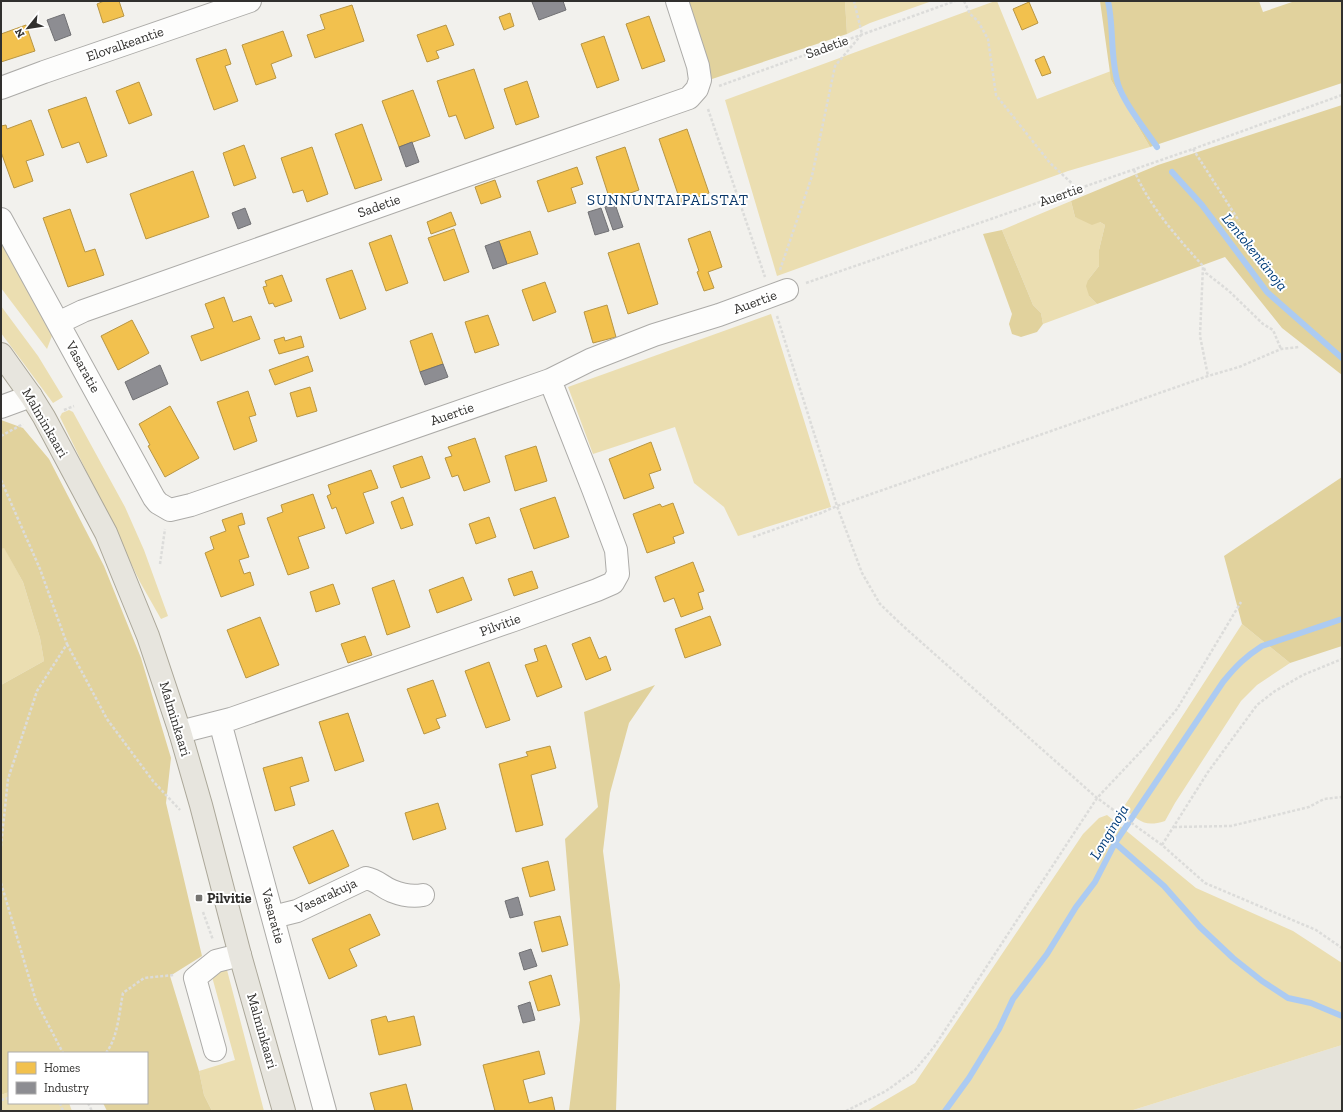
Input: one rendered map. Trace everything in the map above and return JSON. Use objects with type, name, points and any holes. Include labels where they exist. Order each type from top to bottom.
[{"type":"main road","name":"Malminkaari","points":[[1,354],[31,396],[106,533],[148,636],[180,732],[201,805],[240,955],[284,1111]]},
{"type":"street","name":"Elovalkeantie","points":[[1,88],[250,1]]},
{"type":"street","points":[[677,1],[698,66],[700,80],[698,89]]},
{"type":"street","name":"Sadetie","points":[[58,323],[83,311],[689,98],[698,89]]},
{"type":"street","name":"Vasaratie","points":[[1,219],[154,498],[158,503],[170,510]]},
{"type":"street","name":"Auertie","points":[[170,510],[187,506],[550,380],[590,360],[654,335],[719,315],[779,293]]},
{"type":"street","name":"Pilvitie","points":[[180,732],[220,722],[411,656],[613,583],[618,574],[616,550],[550,380]]},
{"type":"street","points":[[1,407],[31,396]]},
{"type":"street","name":"Vasaratie","points":[[220,722],[325,1111]]},
{"type":"street","name":"Vasarakuja","points":[[273,917],[297,911],[366,878],[376,881],[391,891],[412,897],[423,895]]},
{"type":"street","points":[[215,1050],[195,978],[216,961],[240,955]]},
{"type":"path","points":[[779,293],[812,176],[835,66],[862,34],[854,1]]},
{"type":"path","name":"Sadetie","points":[[698,89],[720,86],[955,1]]},
{"type":"path","points":[[964,1],[970,14],[978,21],[988,39],[996,95],[1050,163],[1078,189]]},
{"type":"path","name":"Auertie","points":[[779,293],[1134,170],[1342,95]]},
{"type":"path","points":[[1193,149],[1239,221]]},
{"type":"path","points":[[1134,170],[1140,185],[1178,238],[1204,266],[1206,273],[1229,291],[1263,324],[1273,330],[1281,349]]},
{"type":"path","points":[[1204,266],[1200,336],[1208,376]]},
{"type":"path","points":[[753,537],[837,506],[1208,376],[1239,367],[1281,349],[1299,347]]},
{"type":"path","points":[[1,436],[21,425]]},
{"type":"path","points":[[1,480],[40,569],[67,644],[107,719],[153,781],[180,810]]},
{"type":"path","points":[[837,506],[862,573],[880,604],[908,632],[1096,798],[1162,845],[1205,883],[1316,930],[1342,948]]},
{"type":"path","points":[[160,564],[170,510]]},
{"type":"path","points":[[846,1111],[886,1091],[915,1070],[934,1047],[1096,798],[1147,745],[1177,709],[1240,602]]},
{"type":"path","points":[[1,846],[8,779],[37,691],[67,644]]},
{"type":"path","points":[[1162,845],[1208,772],[1257,705],[1275,691],[1303,675],[1342,659]]},
{"type":"path","points":[[1174,827],[1231,826],[1309,807],[1324,798],[1342,797]]},
{"type":"path","points":[[1,883],[36,1001],[62,1052]]},
{"type":"path","points":[[203,912],[215,947],[216,961]]},
{"type":"path","points":[[107,1052],[111,1046],[123,993],[144,978],[176,974],[195,978]]},
{"type":"shaded area","points":[[686,1],[845,1],[847,34],[712,79]]},
{"type":"shaded area","points":[[845,1],[932,1],[870,23],[847,34]]},
{"type":"shaded area","points":[[997,1],[1037,99],[1111,71],[1111,80],[1150,147],[1068,171],[777,276],[725,100]]},
{"type":"shaded area","points":[[1100,1],[1259,1],[1263,12],[1295,1],[1342,1],[1342,83],[1150,147],[1111,80]]},
{"type":"shaded area","points":[[1342,105],[1342,375],[1282,328],[1225,257],[1097,304],[1089,296],[1086,286],[1088,280],[1099,266],[1099,250],[1105,225],[1100,222],[1092,225],[1075,217],[1071,201],[1158,165]]},
{"type":"shaded area","points":[[1071,201],[1075,217],[1100,222],[1105,225],[1099,250],[1099,266],[1088,280],[1089,296],[1097,304],[1043,324],[1041,313],[1033,305],[1002,230]]},
{"type":"shaded area","points":[[1002,230],[1033,305],[1041,313],[1043,324],[1037,332],[1021,337],[1012,334],[1009,324],[1012,314],[983,234]]},
{"type":"shaded area","points":[[1,241],[53,333],[47,349],[1,288]]},
{"type":"shaded area","points":[[1,306],[38,356],[63,397],[53,403],[1,333]]},
{"type":"shaded area","points":[[771,314],[831,507],[738,536],[724,507],[694,483],[675,427],[593,454],[568,387]]},
{"type":"shaded area","points":[[69,410],[73,412],[125,507],[144,550],[168,616],[161,619],[140,582],[60,417],[62,413]]},
{"type":"shaded area","points":[[1,420],[23,428],[49,459],[104,566],[141,658],[171,758],[166,803],[202,956],[170,976],[199,1071],[204,1095],[212,1111],[107,1111],[104,1104],[148,1104],[148,1052],[8,1052],[8,1092],[1,1095],[1,685],[44,661],[40,638],[23,582],[4,548],[1,549]]},
{"type":"shaded area","points":[[1342,477],[1342,646],[1290,663],[1242,624],[1224,556]]},
{"type":"shaded area","points":[[4,547],[23,582],[40,638],[44,661],[1,685],[1,549]]},
{"type":"shaded area","points":[[1242,624],[1290,663],[1257,685],[1241,701],[1165,821],[1152,824],[1142,822],[1123,808]]},
{"type":"shaded area","points":[[655,685],[629,723],[610,793],[603,851],[620,985],[616,1111],[569,1111],[580,1020],[565,839],[598,807],[584,712]]},
{"type":"shaded area","points":[[1107,815],[1196,888],[1293,931],[1342,963],[1342,1045],[1130,1111],[867,1111],[915,1083],[1083,834],[1099,818]]},
{"type":"shaded area","points":[[222,968],[227,970],[264,1111],[212,1111],[204,1095],[199,1071],[235,1060],[211,973]]},
{"type":"shaded area","points":[[1342,1045],[1342,1111],[1130,1111]]},
{"type":"shaded area","points":[[8,1092],[8,1104],[69,1104],[72,1111],[1,1111],[1,1095]]},
{"type":"building: Homes","points":[[104,1],[119,1],[124,16],[103,23],[97,4]]},
{"type":"building: Homes","points":[[1029,2],[1038,23],[1022,30],[1013,9]]},
{"type":"building: Homes","points":[[352,5],[364,41],[315,58],[307,35],[325,29],[320,15]]},
{"type":"building: Homes","points":[[510,13],[514,26],[504,30],[499,17]]},
{"type":"building: Homes","points":[[649,16],[665,61],[642,69],[626,24]]},
{"type":"building: Homes","points":[[26,25],[35,51],[1,62],[1,34]]},
{"type":"building: Homes","points":[[446,25],[454,45],[436,51],[439,58],[427,62],[417,35]]},
{"type":"building: Homes","points":[[283,31],[292,56],[271,64],[276,78],[256,85],[242,45]]},
{"type":"building: Homes","points":[[604,36],[619,80],[597,88],[581,44]]},
{"type":"building: Homes","points":[[226,49],[231,64],[225,66],[238,101],[214,110],[196,59]]},
{"type":"building: Homes","points":[[1044,56],[1051,73],[1042,76],[1035,60]]},
{"type":"building: Homes","points":[[474,69],[494,128],[465,139],[456,115],[449,117],[437,81]]},
{"type":"building: Homes","points":[[527,81],[539,117],[516,125],[504,89]]},
{"type":"building: Homes","points":[[139,82],[152,115],[129,124],[116,91]]},
{"type":"building: Homes","points":[[413,90],[430,136],[399,147],[382,101]]},
{"type":"building: Homes","points":[[86,97],[107,156],[87,163],[79,142],[62,148],[48,110]]},
{"type":"building: Homes","points":[[31,120],[44,155],[26,161],[33,181],[14,188],[1,152],[1,126],[6,125],[7,129]]},
{"type":"building: Homes","points":[[362,124],[382,180],[355,189],[335,134]]},
{"type":"building: Homes","points":[[687,129],[709,193],[681,203],[659,139]]},
{"type":"building: Homes","points":[[244,145],[256,178],[234,186],[223,153]]},
{"type":"building: Homes","points":[[312,147],[328,194],[307,202],[303,190],[293,193],[281,158]]},
{"type":"building: Homes","points":[[625,147],[639,190],[610,200],[596,157]]},
{"type":"building: Homes","points":[[577,167],[583,184],[571,188],[576,203],[548,212],[537,181]]},
{"type":"building: Homes","points":[[193,171],[209,217],[146,239],[130,194]]},
{"type":"building: Homes","points":[[495,180],[501,197],[481,204],[475,187]]},
{"type":"building: Homes","points":[[70,209],[85,252],[95,249],[104,275],[68,287],[43,218]]},
{"type":"building: Homes","points":[[451,212],[456,225],[431,234],[427,222]]},
{"type":"building: Homes","points":[[454,229],[469,272],[444,281],[428,238]]},
{"type":"building: Homes","points":[[530,231],[538,254],[507,264],[499,241]]},
{"type":"building: Homes","points":[[710,231],[722,267],[708,272],[714,288],[704,291],[688,239]]},
{"type":"building: Homes","points":[[391,235],[408,283],[386,291],[369,243]]},
{"type":"building: Homes","points":[[639,243],[658,304],[628,314],[608,253]]},
{"type":"building: Homes","points":[[352,270],[366,309],[340,319],[326,279]]},
{"type":"building: Homes","points":[[282,275],[292,301],[275,307],[273,303],[269,304],[263,287],[267,286],[265,281]]},
{"type":"building: Homes","points":[[545,282],[556,312],[533,321],[522,290]]},
{"type":"building: Homes","points":[[224,297],[233,322],[251,316],[260,339],[201,361],[191,336],[214,328],[205,304]]},
{"type":"building: Homes","points":[[607,305],[616,337],[593,343],[584,312]]},
{"type":"building: Homes","points":[[488,315],[499,345],[475,353],[465,322]]},
{"type":"building: Homes","points":[[132,320],[149,353],[118,370],[101,336]]},
{"type":"building: Homes","points":[[432,333],[443,364],[420,372],[410,341]]},
{"type":"building: Homes","points":[[301,336],[304,347],[279,354],[274,340],[284,337],[285,341]]},
{"type":"building: Homes","points":[[308,356],[313,371],[275,385],[269,370]]},
{"type":"building: Homes","points":[[310,387],[317,411],[297,417],[290,393]]},
{"type":"building: Homes","points":[[248,391],[256,415],[249,417],[257,441],[234,450],[217,402]]},
{"type":"building: Homes","points":[[170,406],[199,458],[165,477],[148,446],[150,445],[139,424]]},
{"type":"building: Homes","points":[[475,438],[490,482],[464,491],[458,475],[452,477],[445,458],[452,456],[448,447]]},
{"type":"building: Homes","points":[[651,442],[661,470],[649,474],[654,488],[624,499],[609,459]]},
{"type":"building: Homes","points":[[536,446],[547,481],[515,491],[505,456]]},
{"type":"building: Homes","points":[[422,456],[430,478],[401,488],[393,466]]},
{"type":"building: Homes","points":[[371,470],[378,488],[363,493],[374,523],[346,534],[336,507],[332,509],[327,496],[331,494],[328,485]]},
{"type":"building: Homes","points":[[313,494],[325,528],[298,537],[309,568],[288,575],[267,518],[283,512],[281,505]]},
{"type":"building: Homes","points":[[403,497],[413,525],[401,529],[391,502]]},
{"type":"building: Homes","points":[[555,497],[569,537],[534,549],[520,509]]},
{"type":"building: Homes","points":[[673,503],[684,533],[673,537],[675,543],[647,553],[633,514],[660,504],[662,507]]},
{"type":"building: Homes","points":[[242,513],[245,524],[238,526],[249,557],[239,560],[244,574],[250,572],[254,585],[221,597],[205,553],[214,549],[210,537],[226,531],[222,520]]},
{"type":"building: Homes","points":[[489,517],[496,537],[476,544],[469,524]]},
{"type":"building: Homes","points":[[693,562],[704,591],[698,593],[703,609],[681,617],[674,598],[664,602],[655,577]]},
{"type":"building: Homes","points":[[532,571],[538,588],[514,596],[508,579]]},
{"type":"building: Homes","points":[[463,577],[472,600],[437,613],[429,590]]},
{"type":"building: Homes","points":[[394,580],[410,627],[387,635],[372,588]]},
{"type":"building: Homes","points":[[333,584],[340,604],[316,612],[310,592]]},
{"type":"building: Homes","points":[[710,616],[721,645],[685,658],[675,629]]},
{"type":"building: Homes","points":[[260,617],[279,665],[246,678],[227,630]]},
{"type":"building: Homes","points":[[365,636],[372,655],[348,663],[341,644]]},
{"type":"building: Homes","points":[[590,637],[599,659],[606,656],[611,670],[586,680],[572,644]]},
{"type":"building: Homes","points":[[546,645],[562,687],[537,697],[525,665],[538,661],[534,649]]},
{"type":"building: Homes","points":[[489,662],[510,720],[486,728],[465,671]]},
{"type":"building: Homes","points":[[433,680],[446,716],[436,719],[440,728],[424,734],[407,689]]},
{"type":"building: Homes","points":[[348,713],[364,761],[335,771],[319,722]]},
{"type":"building: Homes","points":[[550,746],[556,768],[531,775],[543,825],[516,832],[499,764],[528,756],[526,752]]},
{"type":"building: Homes","points":[[302,757],[309,781],[290,787],[295,805],[275,811],[263,768]]},
{"type":"building: Homes","points":[[438,803],[446,829],[413,840],[405,813]]},
{"type":"building: Homes","points":[[333,830],[349,866],[309,884],[293,847]]},
{"type":"building: Homes","points":[[548,861],[555,890],[530,897],[522,868]]},
{"type":"building: Homes","points":[[370,914],[380,935],[349,949],[357,966],[329,979],[312,939]]},
{"type":"building: Homes","points":[[560,916],[568,945],[542,952],[534,922]]},
{"type":"building: Homes","points":[[551,975],[560,1005],[538,1011],[529,982]]},
{"type":"building: Homes","points":[[386,1016],[388,1022],[414,1016],[421,1045],[379,1055],[371,1020]]},
{"type":"building: Homes","points":[[539,1051],[545,1074],[523,1080],[529,1103],[552,1097],[555,1111],[495,1111],[483,1065]]},
{"type":"building: Homes","points":[[406,1084],[413,1111],[375,1111],[370,1093]]},
{"type":"building: Industry","points":[[563,1],[566,10],[539,20],[532,2]]},
{"type":"building: Industry","points":[[64,14],[71,35],[55,41],[47,20]]},
{"type":"building: Industry","points":[[412,142],[419,162],[406,167],[399,147]]},
{"type":"building: Industry","points":[[615,204],[623,227],[613,230],[605,207]]},
{"type":"building: Industry","points":[[245,208],[251,224],[238,229],[232,213]]},
{"type":"building: Industry","points":[[601,208],[609,231],[595,235],[588,212]]},
{"type":"building: Industry","points":[[499,241],[507,264],[493,269],[485,246]]},
{"type":"building: Industry","points":[[443,364],[448,377],[425,385],[420,372]]},
{"type":"building: Industry","points":[[160,365],[168,384],[133,400],[125,382]]},
{"type":"building: Industry","points":[[518,897],[523,915],[510,918],[505,901]]},
{"type":"building: Industry","points":[[531,949],[537,966],[524,970],[519,953]]},
{"type":"building: Industry","points":[[530,1002],[535,1020],[523,1023],[518,1006]]},
{"type":"waterway","name":"Lentokentänoja","points":[[1108,1],[1114,63],[1118,84],[1130,108],[1157,147]]},
{"type":"waterway","name":"Lentokentänoja","points":[[1172,172],[1202,205],[1267,292],[1342,358]]},
{"type":"waterway","name":"Longinoja","points":[[945,1111],[969,1078],[999,1029],[1013,999],[1047,954],[1076,907],[1095,882],[1115,843],[1223,682],[1241,662],[1262,646],[1342,619]]},
{"type":"waterway","points":[[1115,843],[1164,886],[1200,927],[1233,958],[1262,981],[1288,998],[1311,1003],[1342,1016]]},
{"type":"place","name":"Pilvitie","points":[[199,898]]},
{"type":"district","name":"SUNNUNTAIPALSTAT","points":[[668,200]]}]
